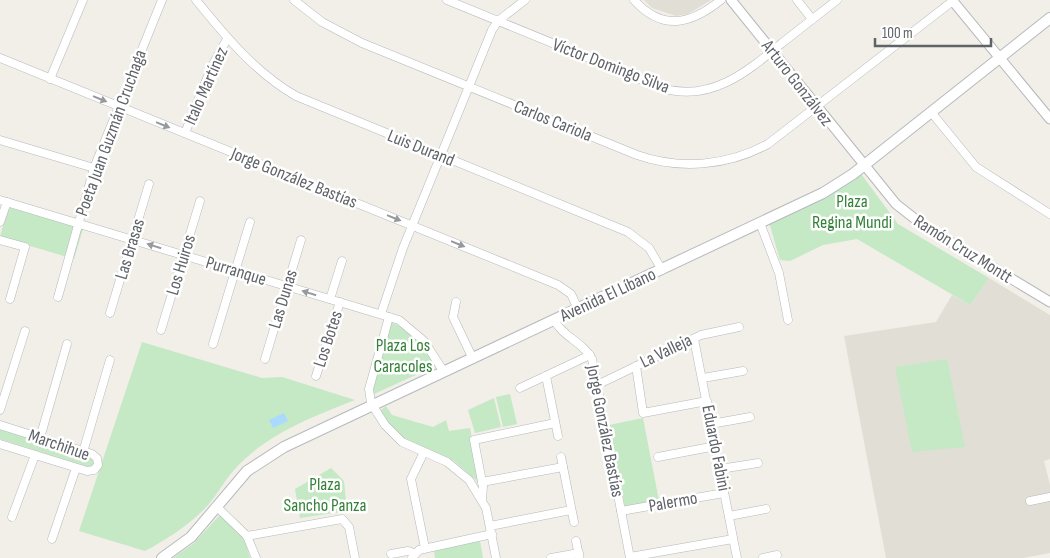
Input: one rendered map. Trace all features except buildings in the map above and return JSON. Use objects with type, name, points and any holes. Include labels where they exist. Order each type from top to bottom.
[{"type":"main road","name":"Avenida El Líbano","points":[[162,558],[191,537],[240,478],[271,454],[823,193],[863,166],[1050,18]]},
{"type":"street","points":[[50,79],[83,0]]},
{"type":"street","name":"Poeta Juan Guzmán Cruchaga","points":[[58,297],[78,229],[77,223],[94,168],[162,0]]},
{"type":"street","name":"Luis Durand","points":[[196,0],[228,39],[262,72],[296,96],[628,232],[649,248],[662,270]]},
{"type":"street","name":"Carlos Cariola","points":[[294,0],[322,22],[348,37],[637,155],[678,164],[710,162],[749,153],[776,139],[953,0]]},
{"type":"street","name":"Víctor Domingo Silva","points":[[446,0],[662,88],[677,91],[701,91],[727,83],[772,52],[837,0]]},
{"type":"street","points":[[381,314],[412,226],[492,30],[498,21],[525,0]]},
{"type":"street","points":[[634,0],[652,15],[673,22],[694,18],[722,0]]},
{"type":"street","name":"Arturo Gonzálvez","points":[[731,0],[863,166]]},
{"type":"street","points":[[797,0],[812,19]]},
{"type":"street","points":[[953,0],[999,59],[1050,119]]},
{"type":"street","name":"Italo Martínez","points":[[185,134],[212,66],[228,39]]},
{"type":"street","name":"Jorge González Bastías","points":[[0,58],[563,287],[571,294],[578,309]]},
{"type":"street","points":[[931,112],[976,167],[1050,214]]},
{"type":"street","points":[[0,140],[94,168]]},
{"type":"street","name":"Ramón Cruz Montt","points":[[863,166],[890,199],[914,220],[1050,302]]},
{"type":"street","name":"Las Brasas","points":[[110,314],[149,184]]},
{"type":"street","name":"Purranque","points":[[0,222],[3,201],[381,314],[406,325],[419,336],[444,372]]},
{"type":"street","name":"Los Huiros","points":[[161,330],[200,201]]},
{"type":"street","points":[[212,344],[250,222]]},
{"type":"street","points":[[760,223],[779,273],[788,320]]},
{"type":"street","points":[[0,240],[25,247],[10,299]]},
{"type":"street","name":"Las Dunas","points":[[265,359],[302,240]]},
{"type":"street","name":"Los Botes","points":[[330,299],[342,261]]},
{"type":"street","name":"Los Botes","points":[[316,376],[340,302]]},
{"type":"street","points":[[456,302],[453,317],[473,358]]},
{"type":"street","points":[[389,317],[369,388],[372,406],[396,438],[408,446],[454,466],[469,480],[482,499]]},
{"type":"street","name":"Jorge González Bastías","points":[[554,320],[562,332],[590,355],[630,558]]},
{"type":"street","name":"La Valleja","points":[[597,385],[705,333],[739,327]]},
{"type":"street","points":[[0,410],[25,331]]},
{"type":"street","name":"Eduardo Fabini","points":[[694,339],[737,558]]},
{"type":"street","points":[[40,438],[67,344]]},
{"type":"street","points":[[520,388],[590,355]]},
{"type":"street","points":[[83,452],[110,360]]},
{"type":"street","points":[[636,366],[643,413],[707,401]]},
{"type":"street","points":[[703,378],[743,371]]},
{"type":"street","points":[[546,376],[558,436]]},
{"type":"street","points":[[711,424],[750,417]]},
{"type":"street","points":[[496,558],[492,534],[482,499],[482,482],[474,440],[555,423]]},
{"type":"street","name":"Marchihue","points":[[0,425],[92,454],[97,458],[98,465],[91,471],[76,468],[0,444]]},
{"type":"street","points":[[658,457],[716,446]]},
{"type":"street","points":[[424,452],[411,478],[425,548]]},
{"type":"street","points":[[12,517],[35,455]]},
{"type":"street","points":[[561,457],[574,522]]},
{"type":"street","points":[[720,469],[758,463]]},
{"type":"street","points":[[482,482],[563,467]]},
{"type":"street","points":[[52,539],[76,468]]},
{"type":"street","name":"Palermo","points":[[621,511],[724,493]]},
{"type":"street","points":[[1030,501],[1050,497]]},
{"type":"street","points":[[216,506],[247,536],[256,558]]},
{"type":"street","points":[[729,516],[766,509]]},
{"type":"street","points":[[490,526],[571,510]]},
{"type":"street","points":[[247,536],[337,519],[344,520],[349,527],[354,558]]},
{"type":"street","points":[[391,554],[408,552],[413,556],[425,548],[492,534]]},
{"type":"street","points":[[630,558],[733,539]]},
{"type":"street","points":[[550,558],[579,556],[576,541]]},
{"type":"street","points":[[763,558],[776,555]]},
{"type":"shaded area","points":[[644,0],[711,0],[688,14],[676,16],[652,8]]},
{"type":"shaded area","points":[[989,278],[1050,315],[1050,459],[1044,461],[1050,485],[1050,553],[1023,558],[886,558],[844,336],[936,322],[952,295],[970,305]]},
{"type":"green space","name":"Plaza Regina Mundi","points":[[861,174],[898,224],[989,278],[970,305],[857,239],[823,245],[790,261],[780,260],[769,222]]},
{"type":"green space","points":[[8,207],[83,229],[74,259],[0,237]]},
{"type":"green space","name":"Plaza Los Caracoles","points":[[390,322],[398,325],[416,338],[435,362],[435,366],[372,395],[370,390]]},
{"type":"green space","points":[[142,342],[262,378],[282,377],[355,400],[290,428],[260,446],[234,470],[209,504],[195,518],[171,536],[145,551],[79,531]]},
{"type":"green space","points":[[947,359],[965,447],[912,452],[895,367]]},
{"type":"green space","points":[[510,394],[517,424],[503,427],[496,397]]},
{"type":"green space","points":[[494,398],[501,427],[475,433],[468,410]]},
{"type":"green space","points":[[386,406],[392,415],[433,427],[446,420],[449,431],[470,428],[480,480],[477,481],[454,461],[401,438],[381,416],[381,410]]},
{"type":"green space","points":[[643,418],[659,501],[625,507],[609,425]]},
{"type":"green space","points":[[0,427],[92,456],[95,461],[94,465],[89,467],[0,439]]},
{"type":"green space","name":"Plaza Sancho Panza","points":[[331,468],[344,481],[347,511],[300,518],[295,489]]},
{"type":"green space","points":[[219,516],[225,516],[243,535],[250,558],[173,558],[194,543]]},
{"type":"green space","points":[[480,541],[483,558],[435,558],[434,549]]},
{"type":"water","points":[[284,413],[288,421],[273,428],[269,420]]}]
